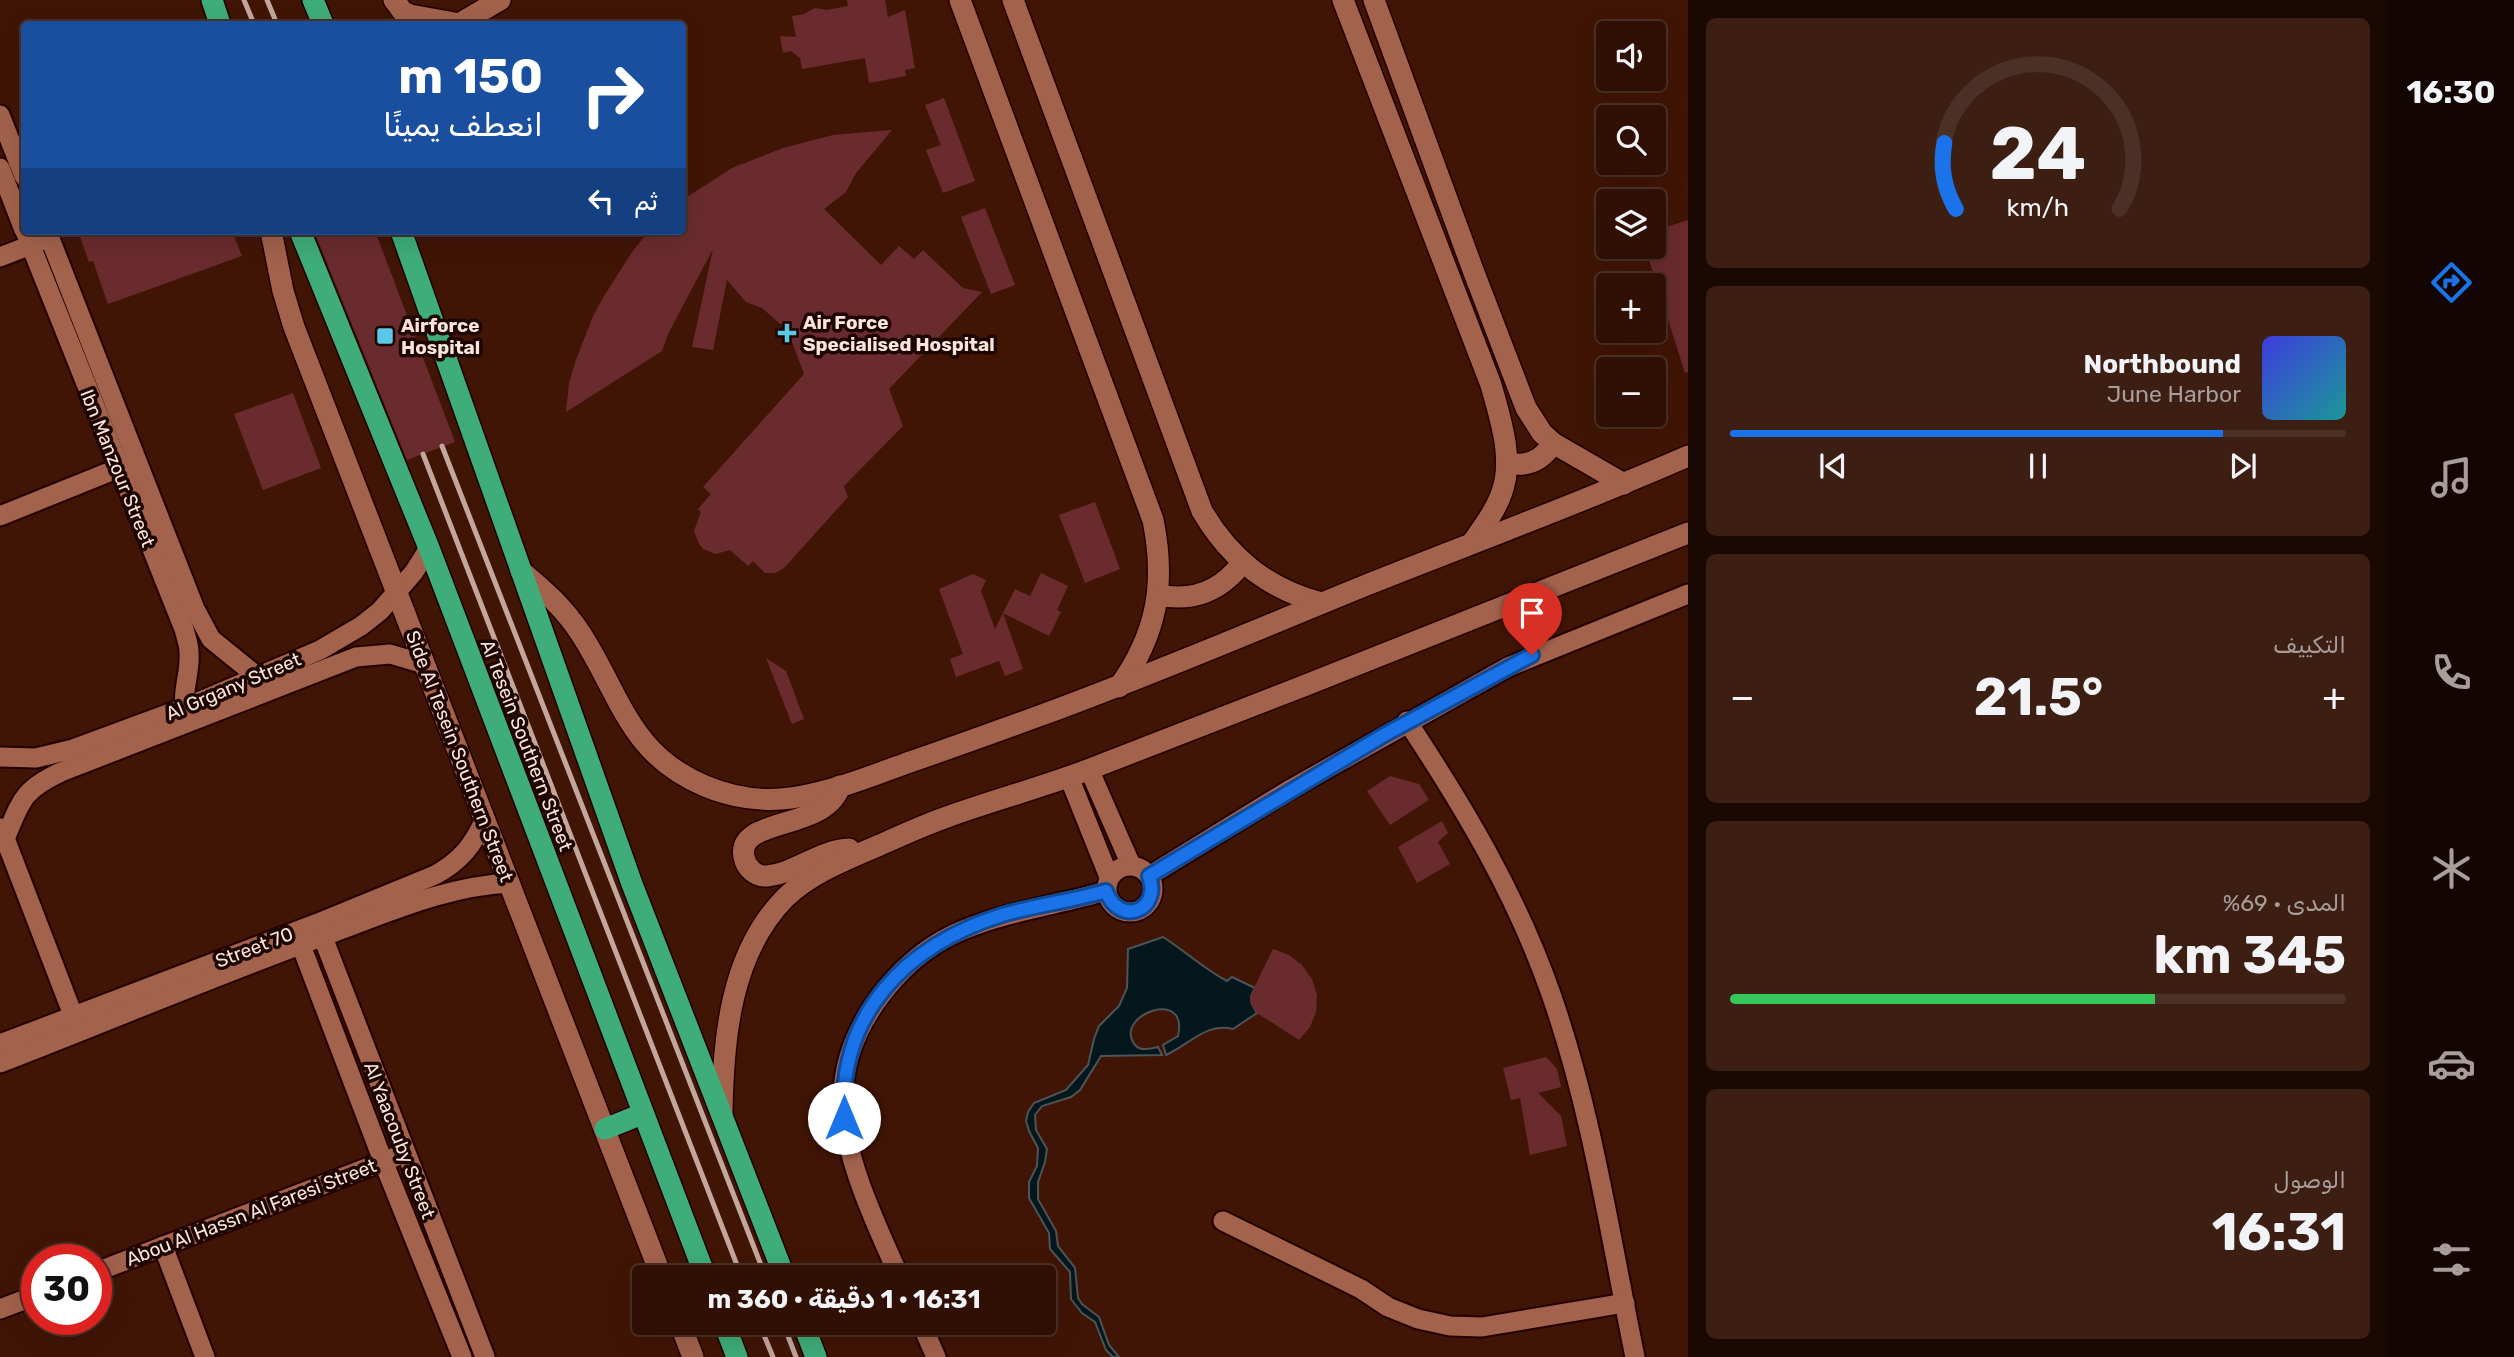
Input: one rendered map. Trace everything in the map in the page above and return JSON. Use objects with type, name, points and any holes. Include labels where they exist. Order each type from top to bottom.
[{"type":"highway","points":[[212,0],[219,21]]},
{"type":"highway","points":[[313,0],[322,21]]},
{"type":"highway","name":"Al Tesein Southern Street","points":[[302,235],[429,548],[701,1265]]},
{"type":"highway","points":[[402,235],[636,897],[780,1265]]},
{"type":"highway","points":[[605,1129],[642,1114]]},
{"type":"highway","points":[[729,1335],[737,1357]]},
{"type":"highway","points":[[808,1335],[816,1357]]},
{"type":"street","points":[[394,0],[403,12],[443,21]]},
{"type":"street","points":[[464,21],[500,0]]},
{"type":"street","points":[[960,0],[1153,520],[1159,554],[1159,595],[1142,651],[1119,687]]},
{"type":"street","points":[[1013,0],[1194,491],[1213,530],[1242,563],[1279,589],[1321,603]]},
{"type":"street","points":[[1343,0],[1491,385],[1500,420],[1507,463],[1506,477],[1498,501],[1472,543]]},
{"type":"street","points":[[1374,0],[1516,386],[1533,420],[1552,443],[1624,484]]},
{"type":"street","points":[[0,115],[21,168]]},
{"type":"street","name":"Ibn Manzour Street","points":[[0,168],[21,220]]},
{"type":"street","points":[[0,257],[27,235]]},
{"type":"street","name":"Ibn Manzour Street","points":[[27,235],[187,641],[190,653],[184,690],[187,714]]},
{"type":"street","name":"Ibn Manzour Street","points":[[48,235],[203,625],[211,639],[258,677]]},
{"type":"street","name":"Side Al Tesein Southern Street","points":[[272,235],[283,291],[294,327],[657,1265]]},
{"type":"street","points":[[1450,279],[1473,271]]},
{"type":"street","points":[[1507,463],[1525,465],[1534,462],[1548,451],[1552,443]]},
{"type":"street","points":[[522,570],[563,610],[582,635],[635,732],[652,751],[671,767],[708,787],[748,798],[790,798],[840,786],[1119,687],[1688,456]]},
{"type":"street","points":[[0,516],[136,461]]},
{"type":"street","points":[[722,1114],[723,1056],[733,998],[753,944],[767,920],[786,898],[808,880],[868,850],[944,818],[1079,773],[1688,533]]},
{"type":"street","name":"Al Grgany Street","points":[[2,832],[23,797],[39,783],[341,639],[361,626],[397,593],[429,548]]},
{"type":"street","points":[[1159,595],[1182,598],[1205,594],[1226,582],[1242,563]]},
{"type":"street","points":[[1149,876],[1408,722],[1532,655],[1688,594]]},
{"type":"street","name":"Al Grgany Street","points":[[0,757],[36,758],[52,755],[187,714],[356,657],[390,654],[424,664]]},
{"type":"street","points":[[1408,722],[1490,855],[1530,939],[1551,993],[1584,1105],[1635,1357]]},
{"type":"street","points":[[1079,773],[1131,865]]},
{"type":"street","points":[[894,1265],[869,1206],[851,1153],[844,1118],[843,1092],[850,1050],[870,1008],[900,972],[926,950],[961,931],[1003,915],[1108,884],[1115,870],[1131,865],[1149,876],[1153,885],[1152,896],[1146,905],[1138,911],[1128,912],[1118,909],[1110,901],[1108,884],[1079,773]]},
{"type":"street","points":[[840,786],[836,798],[825,808],[753,834],[745,844],[746,864],[755,873],[769,876],[836,850],[868,850]]},
{"type":"street","name":"Street 70","points":[[320,930],[452,866],[467,853],[485,819]]},
{"type":"street","points":[[2,832],[76,1025]]},
{"type":"street","name":"Street 70","points":[[0,1063],[76,1025],[320,930],[470,887],[510,884]]},
{"type":"street","name":"Al Yaacouby Street","points":[[320,930],[485,1357]]},
{"type":"street","name":"Al Yaacouby Street","points":[[298,938],[383,1161],[462,1357]]},
{"type":"street","name":"Street 70","points":[[0,1044],[76,1025]]},
{"type":"street","name":"Abou Al Hassn Al Faresi Street","points":[[112,1266],[405,1152]]},
{"type":"street","points":[[1223,1221],[1361,1289],[1388,1307],[1418,1319],[1450,1326],[1482,1327],[1625,1303]]},
{"type":"street","points":[[163,1246],[205,1357]]},
{"type":"street","points":[[0,1309],[21,1301]]},
{"type":"street","points":[[685,1335],[693,1357]]},
{"type":"street","points":[[926,1335],[936,1357]]},
{"type":"water","points":[[1163,937],[1227,981],[1232,977],[1255,988],[1251,1001],[1257,1013],[1233,1029],[1206,1032],[1166,1055],[1163,1045],[1178,1036],[1179,1021],[1173,1013],[1164,1009],[1143,1015],[1131,1032],[1133,1042],[1140,1049],[1158,1047],[1162,1055],[1101,1056],[1080,1090],[1071,1097],[1042,1106],[1035,1115],[1036,1130],[1047,1149],[1038,1182],[1038,1199],[1056,1231],[1058,1246],[1075,1268],[1078,1298],[1099,1317],[1109,1345],[1119,1357],[1113,1357],[1106,1350],[1095,1322],[1082,1313],[1071,1299],[1070,1272],[1050,1249],[1049,1233],[1029,1198],[1029,1182],[1037,1166],[1038,1148],[1026,1121],[1034,1103],[1066,1090],[1088,1065],[1099,1026],[1119,1006],[1127,988],[1128,949]]},
{"type":"building","points":[[847,0],[885,0],[888,17],[905,10],[915,68],[905,70],[906,76],[869,83],[865,58],[802,69],[800,58],[791,51],[783,53],[780,36],[796,37],[792,16],[815,8],[827,10],[848,6]]},
{"type":"building","points":[[944,98],[975,181],[943,193],[926,150],[941,145],[925,105]]},
{"type":"building","points":[[892,130],[856,173],[846,192],[824,209],[881,265],[899,246],[914,259],[923,250],[963,288],[982,292],[889,389],[903,426],[844,486],[848,497],[784,568],[775,573],[765,573],[753,561],[748,566],[730,550],[716,554],[703,549],[694,531],[701,512],[698,509],[711,494],[703,487],[804,374],[785,323],[780,324],[762,308],[746,302],[727,280],[713,350],[692,347],[713,249],[669,332],[662,351],[566,412],[569,383],[593,316],[632,252],[646,235],[686,235],[686,197],[732,168],[783,148],[833,135]]},
{"type":"building","points":[[985,208],[1015,285],[991,294],[961,217]]},
{"type":"building","points":[[1688,220],[1688,372],[1685,373],[1666,313],[1666,273],[1653,273],[1649,259],[1666,259],[1666,227]]},
{"type":"building","points":[[79,235],[234,235],[242,256],[108,304],[93,261],[89,262]]},
{"type":"building","name":"Airforce Hospital","points":[[316,235],[377,235],[455,442],[407,460]]},
{"type":"building","points":[[293,393],[321,468],[263,490],[234,414]]},
{"type":"building","points":[[1095,502],[1120,569],[1085,583],[1059,515]]},
{"type":"building","points":[[1041,573],[1068,586],[1057,610],[1061,612],[1049,636],[1003,613],[1015,589],[1030,596]]},
{"type":"building","points":[[973,574],[986,580],[981,591],[995,629],[1003,613],[1023,669],[1005,676],[999,661],[956,677],[950,659],[963,654],[939,589]]},
{"type":"building","points":[[766,658],[786,671],[804,719],[792,724]]},
{"type":"building","points":[[1390,776],[1419,784],[1429,800],[1390,825],[1367,791]]},
{"type":"building","points":[[1442,821],[1448,833],[1438,842],[1450,864],[1417,883],[1398,847]]},
{"type":"building","points":[[1273,949],[1289,955],[1302,965],[1312,979],[1317,995],[1316,1012],[1310,1027],[1299,1040],[1257,1013],[1251,1005],[1250,996]]},
{"type":"building","points":[[1546,1057],[1557,1069],[1561,1087],[1538,1093],[1561,1116],[1567,1146],[1530,1155],[1520,1098],[1511,1100],[1503,1068]]},
{"type":"railway","points":[[244,0],[253,21]]},
{"type":"railway","points":[[267,0],[276,21]]},
{"type":"railway","points":[[442,446],[761,1265]]},
{"type":"railway","points":[[423,454],[737,1265]]},
{"type":"railway","points":[[764,1335],[773,1357]]},
{"type":"railway","points":[[788,1335],[796,1357]]},
{"type":"place","name":"Air Force Specialised Hospital","points":[[787,333]]},
{"type":"place","name":"Airforce Hospital","points":[[385,336]]},
{"type":"route","points":[[844,1118],[843,1092],[850,1050],[870,1008],[900,972],[926,950],[961,931],[1003,915],[1106,891],[1110,901],[1118,909],[1138,911],[1152,896],[1153,885],[1149,876],[1384,735],[1532,655]]}]
